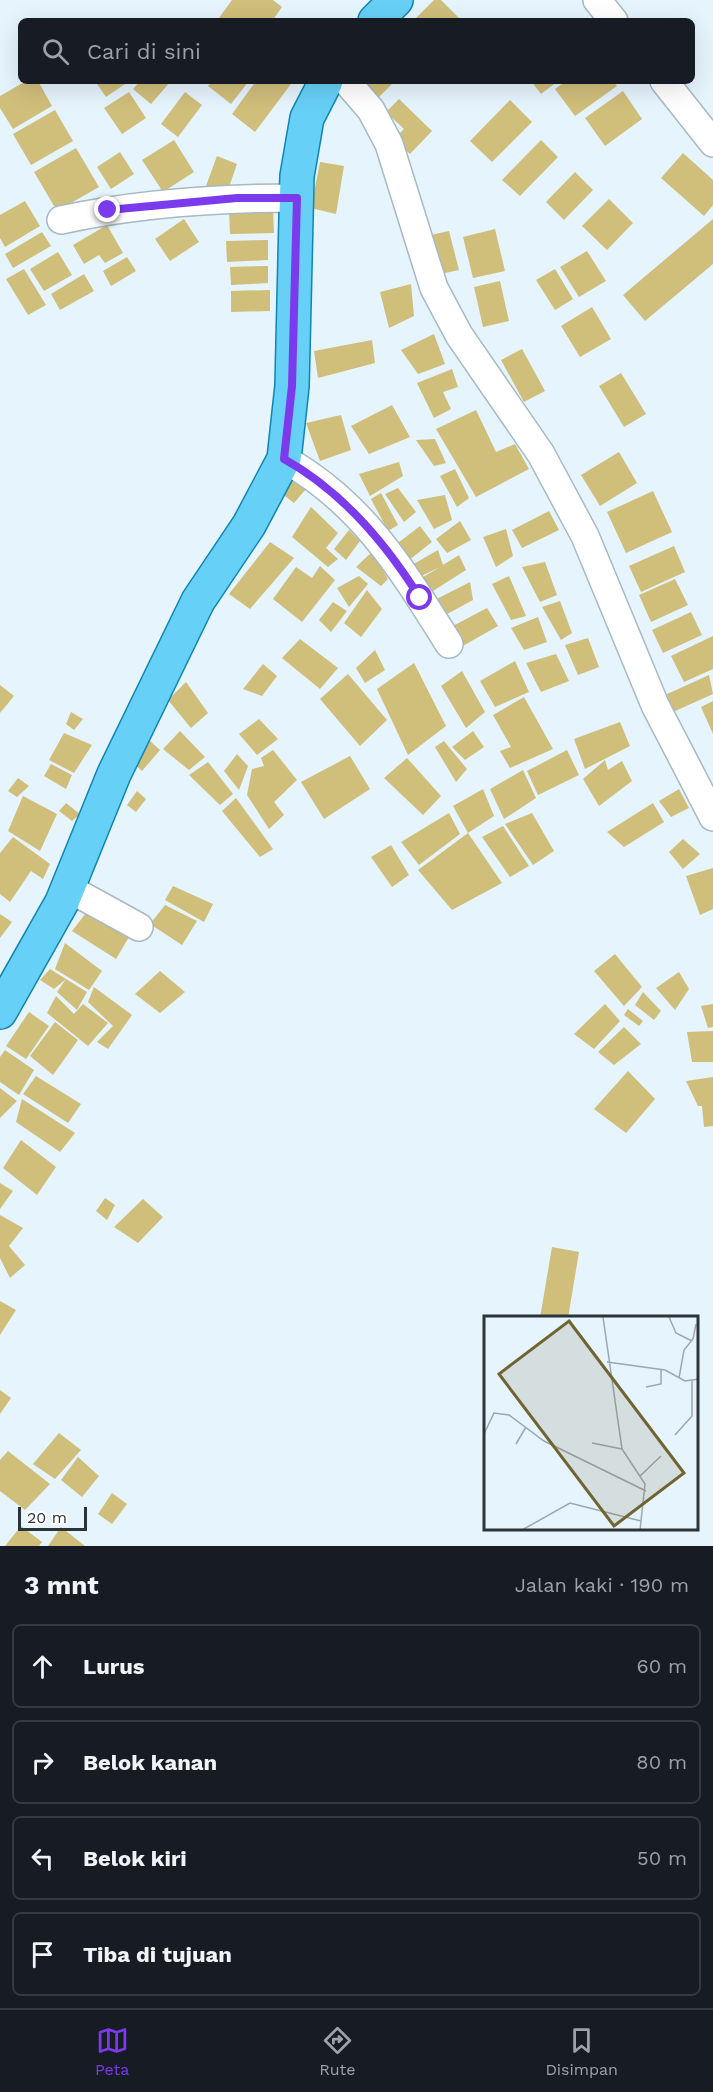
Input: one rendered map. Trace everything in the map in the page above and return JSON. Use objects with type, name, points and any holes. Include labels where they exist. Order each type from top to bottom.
[{"type":"main road","points":[[378,18],[396,0]]},
{"type":"main road","points":[[0,1012],[68,888],[114,774],[152,691],[198,601],[249,525],[284,459],[292,386],[297,176],[307,118],[324,84]]},
{"type":"street","points":[[597,0],[612,18]]},
{"type":"street","points":[[349,84],[371,110],[389,144],[434,288],[459,335],[547,464],[585,536],[654,705],[713,817]]},
{"type":"street","points":[[666,84],[713,143]]},
{"type":"street","points":[[61,220],[108,210],[171,203],[237,198],[297,198]]},
{"type":"street","points":[[284,459],[317,480],[368,526],[393,555],[449,644]]},
{"type":"street","points":[[68,888],[139,927]]},
{"type":"building","points":[[232,0],[273,0],[282,7],[274,18],[219,18]]},
{"type":"building","points":[[434,0],[441,0],[459,18],[416,18]]},
{"type":"building","points":[[21,84],[40,84],[52,106],[13,129],[0,108],[0,96]]},
{"type":"building","points":[[97,84],[125,84],[106,97]]},
{"type":"building","points":[[137,84],[168,84],[151,104],[133,89]]},
{"type":"building","points":[[210,84],[247,84],[231,104],[208,86]]},
{"type":"building","points":[[254,84],[291,84],[255,132],[232,114]]},
{"type":"building","points":[[361,84],[392,84],[377,99]]},
{"type":"building","points":[[533,84],[554,84],[541,94]]},
{"type":"building","points":[[562,84],[615,84],[617,86],[575,116],[555,89]]},
{"type":"building","points":[[623,91],[642,119],[605,146],[585,118]]},
{"type":"building","points":[[129,92],[146,118],[122,134],[104,108]]},
{"type":"building","points":[[185,92],[202,105],[178,137],[161,124]]},
{"type":"building","points":[[399,99],[432,131],[410,154],[394,139],[404,129],[386,112]]},
{"type":"building","points":[[510,100],[532,122],[492,162],[470,141]]},
{"type":"building","points":[[55,110],[73,141],[31,165],[13,134]]},
{"type":"building","points":[[174,140],[194,172],[163,192],[142,160]]},
{"type":"building","points":[[541,140],[558,157],[520,196],[502,180]]},
{"type":"building","points":[[76,148],[99,187],[57,211],[34,172]]},
{"type":"building","points":[[120,152],[134,174],[111,189],[97,167]]},
{"type":"building","points":[[683,153],[713,180],[713,205],[704,216],[661,178]]},
{"type":"building","points":[[217,156],[237,164],[227,193],[206,186]]},
{"type":"building","points":[[320,162],[344,166],[336,214],[311,208]]},
{"type":"building","points":[[575,172],[593,190],[564,220],[546,202]]},
{"type":"building","points":[[609,199],[633,223],[607,250],[582,226]]},
{"type":"building","points":[[25,201],[40,226],[5,247],[0,238],[0,215]]},
{"type":"building","points":[[273,209],[274,233],[230,234],[229,211]]},
{"type":"building","points":[[184,219],[199,242],[170,261],[155,239]]},
{"type":"building","points":[[713,219],[713,264],[645,321],[623,295]]},
{"type":"building","points":[[107,225],[123,253],[105,263],[99,255],[84,264],[73,245]]},
{"type":"building","points":[[495,229],[505,271],[473,278],[463,237]]},
{"type":"building","points":[[449,231],[459,270],[436,275],[426,236]]},
{"type":"building","points":[[42,232],[51,246],[13,268],[5,254]]},
{"type":"building","points":[[268,240],[268,260],[227,262],[226,241]]},
{"type":"building","points":[[587,251],[606,281],[579,297],[560,267]]},
{"type":"building","points":[[58,252],[72,275],[44,291],[30,269]]},
{"type":"building","points":[[127,257],[136,271],[111,286],[103,271]]},
{"type":"building","points":[[268,266],[268,283],[231,285],[230,267]]},
{"type":"building","points":[[24,269],[46,305],[28,315],[6,279]]},
{"type":"building","points":[[555,269],[573,299],[555,310],[536,280]]},
{"type":"building","points":[[84,274],[94,291],[60,310],[51,294]]},
{"type":"building","points":[[500,281],[509,321],[483,327],[474,287]]},
{"type":"building","points":[[411,284],[414,316],[389,328],[380,292]]},
{"type":"building","points":[[270,290],[270,311],[231,312],[231,291]]},
{"type":"building","points":[[592,307],[611,339],[580,357],[561,326]]},
{"type":"building","points":[[434,334],[445,364],[418,374],[401,350]]},
{"type":"building","points":[[372,340],[375,363],[318,378],[314,351]]},
{"type":"building","points":[[522,349],[545,391],[524,402],[501,360]]},
{"type":"building","points":[[452,369],[458,387],[443,392],[451,409],[434,418],[417,383]]},
{"type":"building","points":[[621,373],[646,414],[624,427],[599,386]]},
{"type":"building","points":[[392,405],[410,437],[369,454],[351,426]]},
{"type":"building","points":[[476,410],[496,452],[515,444],[529,469],[476,497],[436,429]]},
{"type":"building","points":[[341,415],[351,450],[320,461],[306,423]]},
{"type":"building","points":[[435,439],[446,463],[434,466],[416,440]]},
{"type":"building","points":[[619,452],[637,483],[600,506],[581,475]]},
{"type":"building","points":[[399,462],[403,476],[370,496],[359,474]]},
{"type":"building","points":[[455,469],[469,498],[457,507],[440,476]]},
{"type":"building","points":[[288,475],[306,489],[294,503],[277,490]]},
{"type":"building","points":[[398,488],[416,512],[404,522],[385,494]]},
{"type":"building","points":[[653,491],[672,532],[626,553],[607,512]]},
{"type":"building","points":[[381,493],[398,525],[388,531],[371,499]]},
{"type":"building","points":[[445,495],[452,520],[434,529],[417,500]]},
{"type":"building","points":[[311,507],[338,533],[326,548],[338,559],[328,567],[292,537]]},
{"type":"building","points":[[549,511],[559,530],[522,548],[512,530]]},
{"type":"building","points":[[460,521],[471,540],[447,553],[436,539]]},
{"type":"building","points":[[420,526],[432,542],[408,561],[394,546]]},
{"type":"building","points":[[506,529],[513,556],[496,567],[483,537]]},
{"type":"building","points":[[349,530],[360,541],[346,560],[334,549]]},
{"type":"building","points":[[270,542],[294,558],[250,609],[229,594]]},
{"type":"building","points":[[674,546],[685,572],[641,592],[629,566]]},
{"type":"building","points":[[438,550],[443,565],[459,555],[466,570],[433,591],[423,577],[440,567],[413,580],[405,569]]},
{"type":"building","points":[[372,552],[388,579],[381,586],[356,567]]},
{"type":"building","points":[[545,562],[557,595],[540,602],[522,567]]},
{"type":"building","points":[[320,566],[335,580],[302,622],[273,599],[296,567],[312,578]]},
{"type":"building","points":[[359,576],[368,584],[349,607],[337,588]]},
{"type":"building","points":[[509,576],[526,616],[511,620],[492,584]]},
{"type":"building","points":[[675,579],[688,605],[651,622],[639,595]]},
{"type":"building","points":[[470,582],[473,600],[438,619],[427,604]]},
{"type":"building","points":[[367,590],[382,609],[361,637],[344,623]]},
{"type":"building","points":[[560,601],[572,633],[561,640],[542,607]]},
{"type":"building","points":[[333,602],[347,611],[331,632],[319,620]]},
{"type":"building","points":[[487,608],[498,626],[461,647],[451,627]]},
{"type":"building","points":[[691,612],[702,635],[663,653],[652,630]]},
{"type":"building","points":[[538,617],[547,642],[524,650],[511,628]]},
{"type":"building","points":[[713,636],[713,669],[684,682],[671,656]]},
{"type":"building","points":[[588,638],[599,667],[578,675],[565,645]]},
{"type":"building","points":[[300,639],[338,668],[320,689],[282,658]]},
{"type":"building","points":[[375,650],[385,670],[365,683],[356,668]]},
{"type":"building","points":[[556,654],[569,681],[541,692],[526,663]]},
{"type":"building","points":[[515,661],[529,692],[495,707],[480,681]]},
{"type":"building","points":[[414,663],[446,726],[408,755],[377,689]]},
{"type":"building","points":[[263,664],[277,676],[262,696],[243,689]]},
{"type":"building","points":[[462,671],[485,712],[466,728],[441,686]]},
{"type":"building","points":[[348,674],[387,720],[360,746],[320,699]]},
{"type":"building","points":[[709,675],[713,694],[673,712],[665,695]]},
{"type":"building","points":[[186,682],[208,713],[191,728],[168,700]]},
{"type":"building","points":[[0,685],[14,696],[0,713]]},
{"type":"building","points":[[524,697],[553,749],[510,768],[500,751],[511,747],[493,715]]},
{"type":"building","points":[[713,701],[713,734],[701,707]]},
{"type":"building","points":[[71,712],[83,719],[74,730],[66,724]]},
{"type":"building","points":[[259,719],[278,739],[257,755],[239,734]]},
{"type":"building","points":[[620,722],[630,746],[585,769],[574,739]]},
{"type":"building","points":[[180,731],[205,757],[189,770],[163,749]]},
{"type":"building","points":[[473,731],[484,747],[465,760],[452,747]]},
{"type":"building","points":[[64,733],[92,745],[74,773],[49,760]]},
{"type":"building","points":[[149,740],[160,750],[142,771],[131,761]]},
{"type":"building","points":[[444,741],[467,769],[456,782],[435,747]]},
{"type":"building","points":[[273,750],[297,780],[274,802],[284,815],[269,829],[247,795],[252,769],[264,766],[261,758]]},
{"type":"building","points":[[567,750],[579,775],[538,795],[527,771]]},
{"type":"building","points":[[237,754],[248,766],[239,790],[224,771]]},
{"type":"building","points":[[350,756],[370,789],[324,819],[301,782]]},
{"type":"building","points":[[407,758],[441,796],[423,815],[384,778]]},
{"type":"building","points":[[605,760],[608,770],[622,761],[632,781],[599,806],[583,779]]},
{"type":"building","points":[[208,762],[233,794],[220,805],[189,775]]},
{"type":"building","points":[[51,764],[72,775],[66,789],[44,776]]},
{"type":"building","points":[[523,770],[536,798],[504,819],[490,789]]},
{"type":"building","points":[[18,778],[29,786],[17,797],[8,791]]},
{"type":"building","points":[[483,789],[494,816],[468,833],[453,806]]},
{"type":"building","points":[[679,789],[689,808],[671,817],[659,801]]},
{"type":"building","points":[[137,791],[146,799],[136,812],[127,805]]},
{"type":"building","points":[[23,796],[57,814],[40,851],[8,831]]},
{"type":"building","points":[[236,798],[273,849],[260,857],[222,811]]},
{"type":"building","points":[[66,803],[80,814],[72,821],[59,811]]},
{"type":"building","points":[[653,803],[664,822],[624,847],[607,832]]},
{"type":"building","points":[[449,813],[460,834],[419,865],[401,842]]},
{"type":"building","points":[[532,813],[554,851],[533,865],[505,824]]},
{"type":"building","points":[[503,826],[529,866],[510,877],[482,837]]},
{"type":"building","points":[[468,833],[502,883],[452,910],[418,870]]},
{"type":"building","points":[[13,837],[50,864],[43,879],[31,871],[10,902],[0,894],[0,853]]},
{"type":"building","points":[[683,839],[700,854],[683,869],[669,852]]},
{"type":"building","points":[[391,845],[409,875],[392,887],[371,857]]},
{"type":"building","points":[[713,868],[713,909],[700,915],[686,876]]},
{"type":"building","points":[[173,886],[213,904],[204,922],[165,900]]},
{"type":"building","points":[[165,905],[197,921],[182,945],[150,924]]},
{"type":"building","points":[[90,908],[129,937],[116,959],[72,931]]},
{"type":"building","points":[[0,914],[12,922],[0,938]]},
{"type":"building","points":[[65,943],[102,971],[89,990],[55,969]]},
{"type":"building","points":[[615,954],[642,987],[624,1006],[594,971]]},
{"type":"building","points":[[50,969],[66,979],[54,989],[40,980]]},
{"type":"building","points":[[160,971],[185,992],[160,1013],[135,994]]},
{"type":"building","points":[[679,972],[689,989],[675,1010],[656,988]]},
{"type":"building","points":[[66,979],[87,992],[77,1010],[57,992]]},
{"type":"building","points":[[94,987],[132,1015],[108,1049],[97,1042],[113,1026],[88,1002]]},
{"type":"building","points":[[643,992],[661,1011],[654,1020],[635,1005]]},
{"type":"building","points":[[56,996],[74,1014],[83,1004],[108,1023],[88,1046],[47,1013]]},
{"type":"building","points":[[605,1004],[620,1021],[594,1049],[574,1034]]},
{"type":"building","points":[[713,1004],[713,1027],[708,1028],[701,1006]]},
{"type":"building","points":[[628,1009],[643,1021],[639,1026],[624,1015]]},
{"type":"building","points":[[29,1012],[49,1026],[26,1059],[6,1046]]},
{"type":"building","points":[[55,1022],[78,1040],[53,1075],[30,1056]]},
{"type":"building","points":[[624,1027],[641,1044],[614,1065],[598,1052]]},
{"type":"building","points":[[713,1031],[713,1062],[692,1062],[687,1032]]},
{"type":"building","points":[[5,1050],[34,1070],[19,1095],[0,1082],[0,1057]]},
{"type":"building","points":[[628,1071],[655,1099],[626,1133],[594,1109]]},
{"type":"building","points":[[36,1076],[81,1104],[68,1123],[23,1094]]},
{"type":"building","points":[[713,1077],[713,1126],[704,1127],[702,1106],[698,1106],[686,1081]]},
{"type":"building","points":[[0,1088],[17,1101],[0,1118]]},
{"type":"building","points":[[22,1099],[75,1133],[60,1152],[16,1122]]},
{"type":"building","points":[[21,1140],[56,1167],[37,1195],[3,1168]]},
{"type":"building","points":[[0,1183],[13,1191],[0,1209]]},
{"type":"building","points":[[105,1198],[115,1205],[107,1220],[96,1211]]},
{"type":"building","points":[[143,1199],[163,1217],[138,1243],[114,1227]]},
{"type":"building","points":[[0,1215],[23,1228],[9,1246],[25,1265],[10,1278],[0,1258]]},
{"type":"building","points":[[552,1247],[579,1252],[568,1316],[540,1316]]},
{"type":"building","points":[[0,1301],[16,1310],[0,1335]]},
{"type":"building","points":[[0,1390],[11,1398],[0,1414]]},
{"type":"building","points":[[59,1433],[81,1450],[55,1479],[33,1464]]},
{"type":"building","points":[[8,1451],[50,1484],[25,1510],[0,1491],[0,1460]]},
{"type":"building","points":[[78,1457],[99,1476],[82,1497],[61,1480]]},
{"type":"building","points":[[112,1493],[127,1504],[112,1524],[98,1514]]},
{"type":"building","points":[[21,1526],[42,1542],[39,1546],[5,1546]]},
{"type":"building","points":[[61,1527],[85,1546],[48,1546]]},
{"type":"route","points":[[108,210],[237,198],[297,198],[292,386],[284,459],[317,480],[368,526],[393,555],[420,598]]}]
